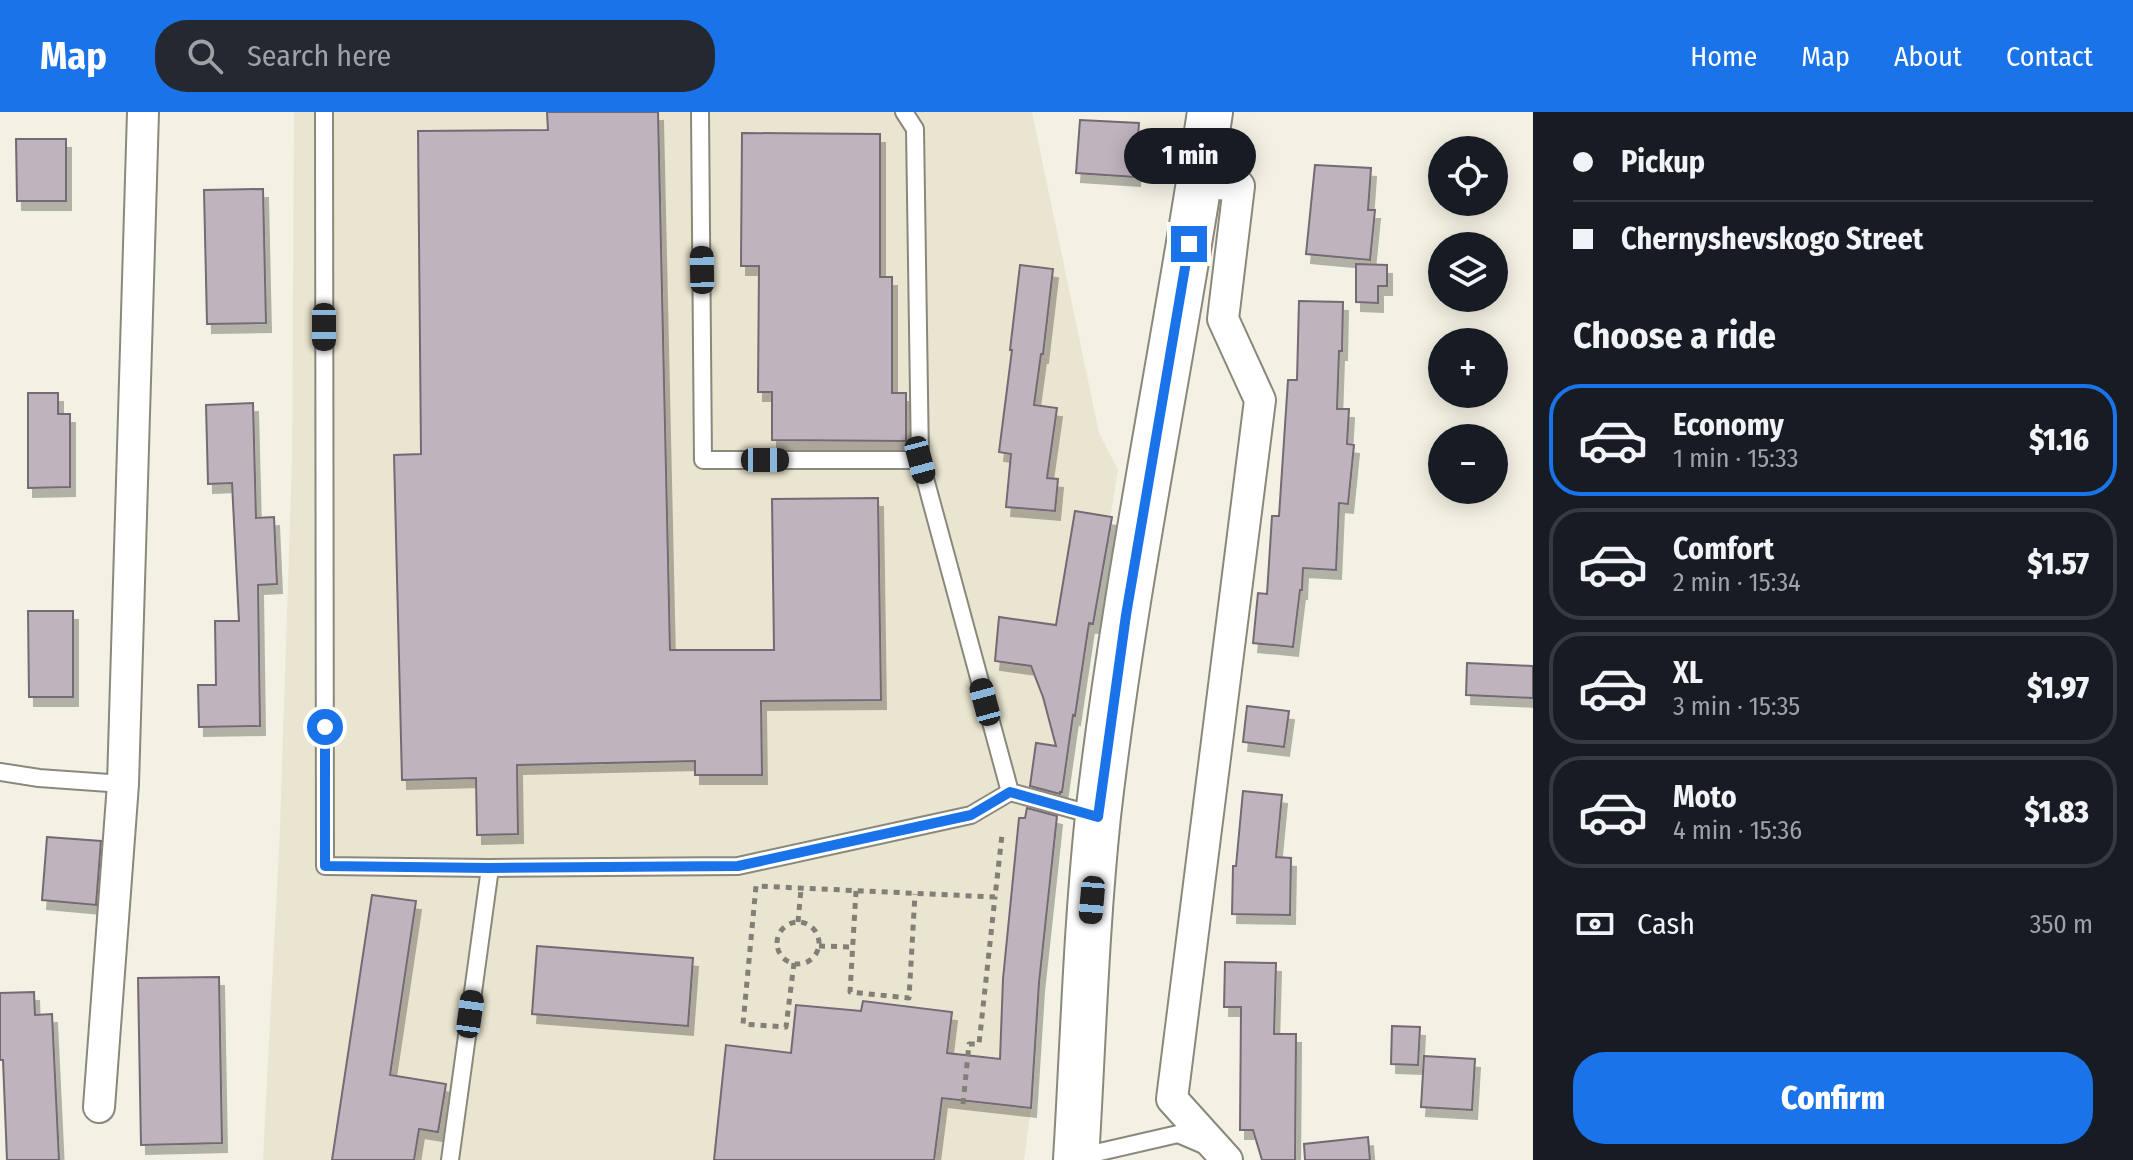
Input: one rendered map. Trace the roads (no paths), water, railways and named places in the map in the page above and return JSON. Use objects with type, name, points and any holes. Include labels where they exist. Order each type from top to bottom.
[{"type":"main road","points":[[1076,1159],[1083,1011],[1098,817],[1126,615],[1210,112]]},
{"type":"street","points":[[99,1107],[123,784],[143,112]]},
{"type":"street","points":[[1199,182],[1239,186],[1223,319],[1260,400],[1172,1099],[1223,1156]]},
{"type":"lane","points":[[324,112],[325,866],[738,866],[971,815],[1010,792],[1098,817]]},
{"type":"lane","points":[[700,112],[703,460],[920,460]]},
{"type":"lane","points":[[904,112],[915,129],[920,460],[1010,792]]},
{"type":"lane","points":[[0,772],[123,784]]},
{"type":"lane","points":[[450,1160],[490,868]]},
{"type":"lane","points":[[1076,1159],[1178,1134],[1223,1156]]}]
